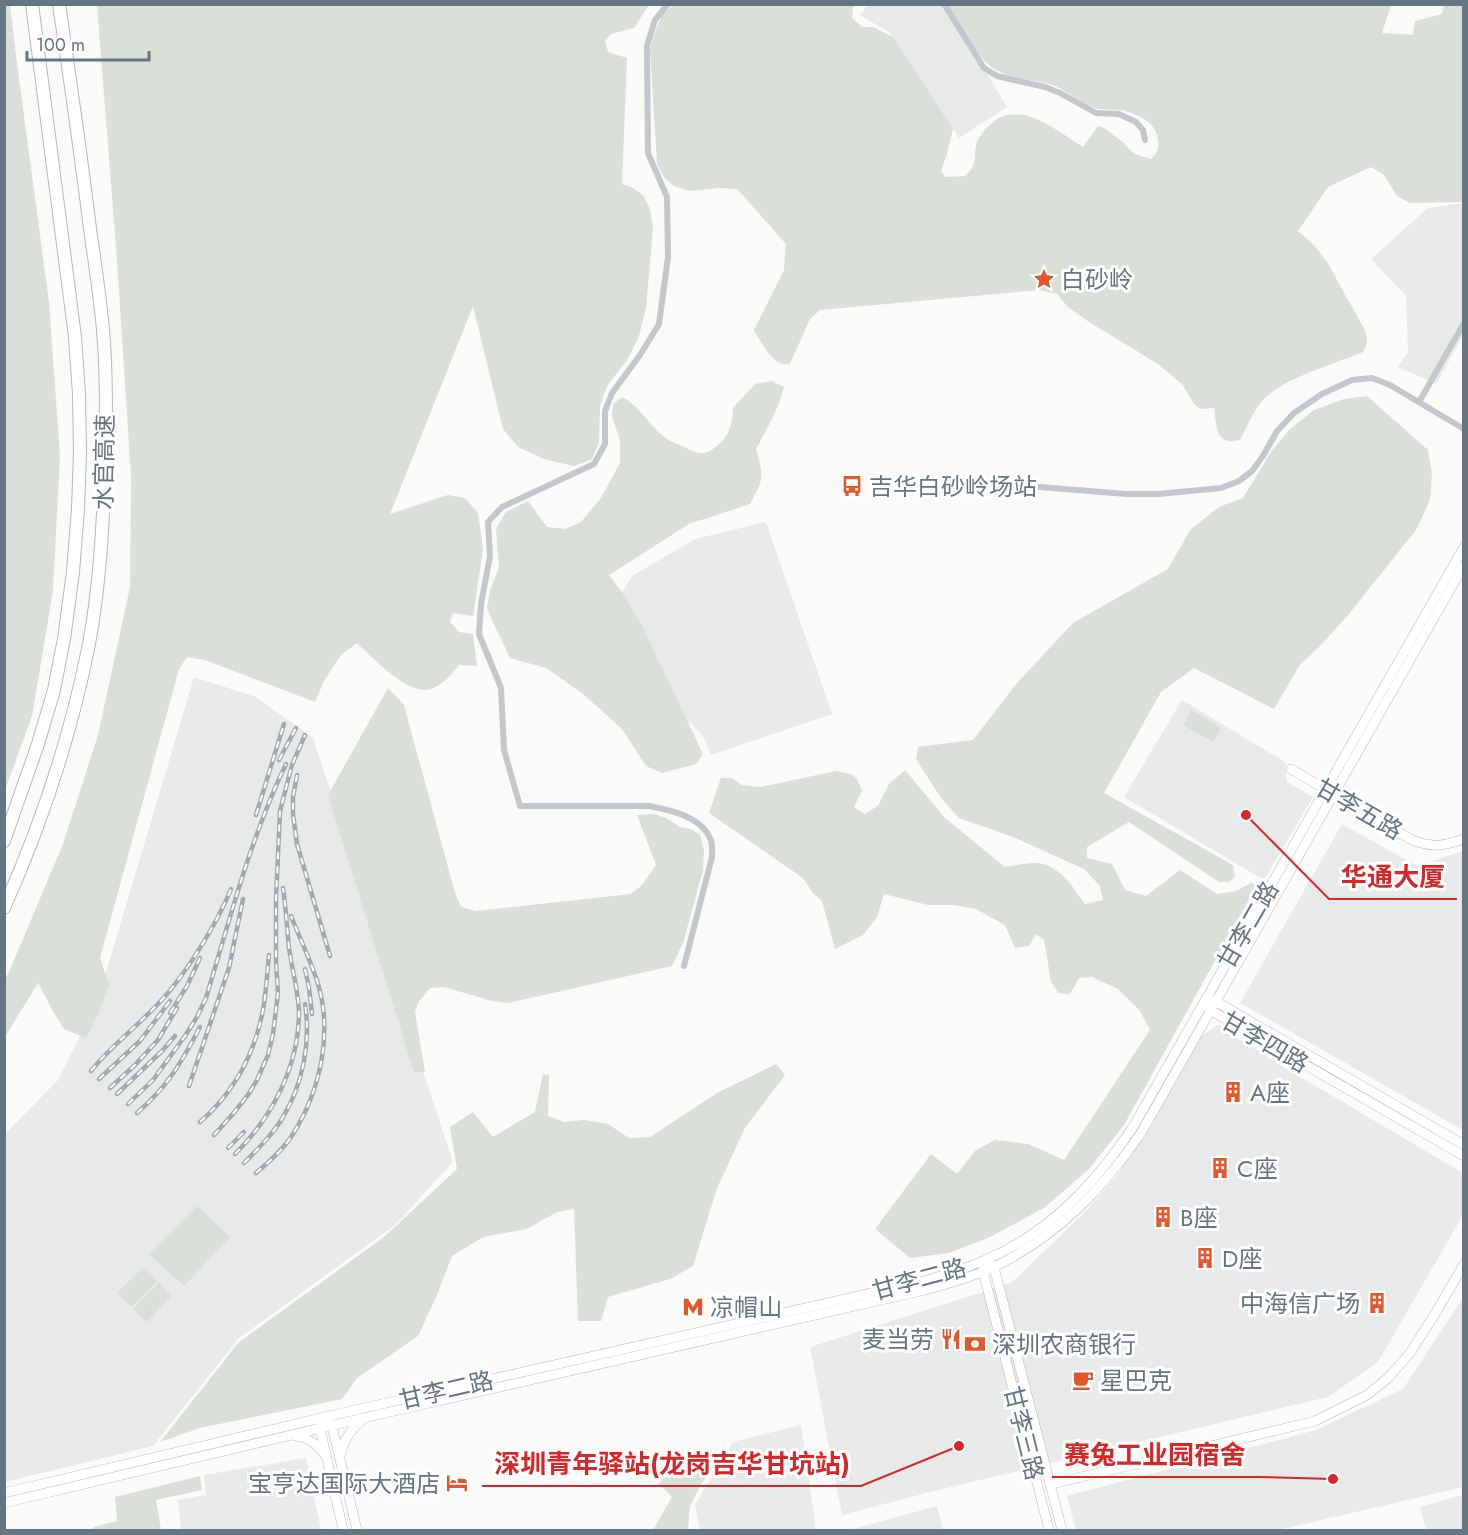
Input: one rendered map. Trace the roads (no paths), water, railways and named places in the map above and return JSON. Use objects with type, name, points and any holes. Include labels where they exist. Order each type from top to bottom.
[{"type":"highway","name":"水官高速","points":[[4,841],[38,744],[54,690],[64,639],[73,572],[80,452],[75,337],[32,4]]},
{"type":"highway","name":"水官高速","points":[[4,908],[44,811],[64,750],[78,695],[89,642],[98,576],[103,512],[106,396],[103,332],[59,4]]},
{"type":"main road","name":"甘李二路","points":[[4,1493],[924,1281],[986,1260],[1040,1229],[1069,1206],[1093,1181],[1116,1154],[1133,1128],[1210,1001],[1329,792],[1464,547]]},
{"type":"main road","name":"甘李二路","points":[[1329,792],[1464,565]]},
{"type":"main road","name":"甘李五路","points":[[1291,769],[1412,840],[1434,846],[1464,839]]},
{"type":"main road","name":"甘李二路","points":[[4,1503],[320,1428],[925,1290],[983,1272],[1046,1236],[1099,1188],[1141,1133],[1210,1010],[1210,1001]]},
{"type":"main road","name":"甘李四路","points":[[1210,1001],[1464,1145]]},
{"type":"main road","name":"甘李四路","points":[[1210,1010],[1464,1156]]},
{"type":"main road","points":[[986,1260],[994,1267]]},
{"type":"main road","name":"甘李三路","points":[[986,1260],[983,1272],[1049,1530]]},
{"type":"main road","points":[[1052,1484],[1315,1421],[1367,1395],[1387,1379],[1410,1353],[1464,1264]]},
{"type":"main road","name":"甘李三路","points":[[994,1267],[1062,1530]]},
{"type":"main road","points":[[343,1530],[320,1428],[324,1418],[332,1426],[357,1530]]},
{"type":"main road","points":[[339,1458],[346,1437],[363,1419]]},
{"type":"main road","points":[[289,1436],[300,1437],[312,1442],[320,1448],[327,1459]]},
{"type":"street","points":[[668,4],[655,20],[647,46],[648,153],[667,197],[668,257],[659,324],[612,393],[605,411],[605,444],[594,464],[502,507],[488,522],[490,556],[481,604],[479,634],[501,688],[504,750],[520,806],[649,806],[670,810],[702,826],[711,840],[712,857],[684,966]]},
{"type":"street","points":[[944,4],[984,68],[997,76],[1045,87],[1060,93],[1096,113],[1119,114],[1136,122],[1143,130],[1145,140]]},
{"type":"street","points":[[1419,402],[1464,323]]},
{"type":"street","points":[[992,483],[1126,494],[1158,494],[1221,488],[1239,481],[1252,471],[1277,431],[1294,413],[1322,394],[1352,380],[1372,378],[1390,385],[1464,429]]},
{"type":"railway","points":[[256,815],[284,724]]},
{"type":"railway","points":[[279,760],[296,728]]},
{"type":"railway","points":[[214,1135],[248,1095],[257,1080],[268,1055],[273,1034],[278,993],[276,899],[280,811],[292,765],[305,735]]},
{"type":"railway","points":[[128,1104],[153,1080],[185,1036],[206,998],[251,850],[286,764]]},
{"type":"railway","points":[[297,775],[293,797],[297,844],[330,956]]},
{"type":"railway","points":[[235,1154],[272,1107],[289,1070],[298,1031],[299,1011],[283,888]]},
{"type":"railway","points":[[91,1071],[175,984],[207,936],[231,889]]},
{"type":"railway","points":[[189,1086],[229,968],[243,899]]},
{"type":"railway","points":[[256,1173],[281,1150],[302,1117],[317,1081],[324,1042],[324,1022],[318,984],[291,916]]},
{"type":"railway","points":[[200,1122],[231,1087],[253,1046],[263,1008],[269,955]]},
{"type":"railway","points":[[170,1013],[187,986],[200,958]]},
{"type":"railway","points":[[305,969],[312,1014]]},
{"type":"railway","points":[[99,1079],[140,1041],[170,1001]]},
{"type":"railway","points":[[244,1163],[275,1129],[296,1091],[306,1048],[305,1004]]},
{"type":"railway","points":[[110,1088],[158,1040],[177,1008]]},
{"type":"railway","points":[[137,1113],[158,1093],[173,1073],[200,1027]]},
{"type":"railway","points":[[117,1094],[175,1036]]},
{"type":"railway","points":[[228,1148],[244,1132]]},
{"type":"place","name":"白砂岭","points":[[1044,279]]},
{"type":"place","name":"吉华白砂岭场站","points":[[852,486]]},
{"type":"place","name":"华通大厦","points":[[1246,815]]},
{"type":"place","name":"A座","points":[[1233,1092]]},
{"type":"place","name":"C座","points":[[1220,1168]]},
{"type":"place","name":"B座","points":[[1163,1217]]},
{"type":"place","name":"D座","points":[[1205,1258]]},
{"type":"place","name":"中海信广场","points":[[1377,1303]]},
{"type":"place","name":"凉帽山","points":[[693,1307]]},
{"type":"place","name":"麦当劳","points":[[951,1339]]},
{"type":"place","name":"深圳农商银行","points":[[975,1344]]},
{"type":"place","name":"星巴克","points":[[1083,1380]]},
{"type":"place","name":"深圳青年驿站(龙岗吉华甘坑站)","points":[[959,1446]]},
{"type":"place","name":"赛兔工业园宿舍","points":[[1333,1479]]},
{"type":"place","name":"宝亨达国际大酒店","points":[[457,1483]]}]
